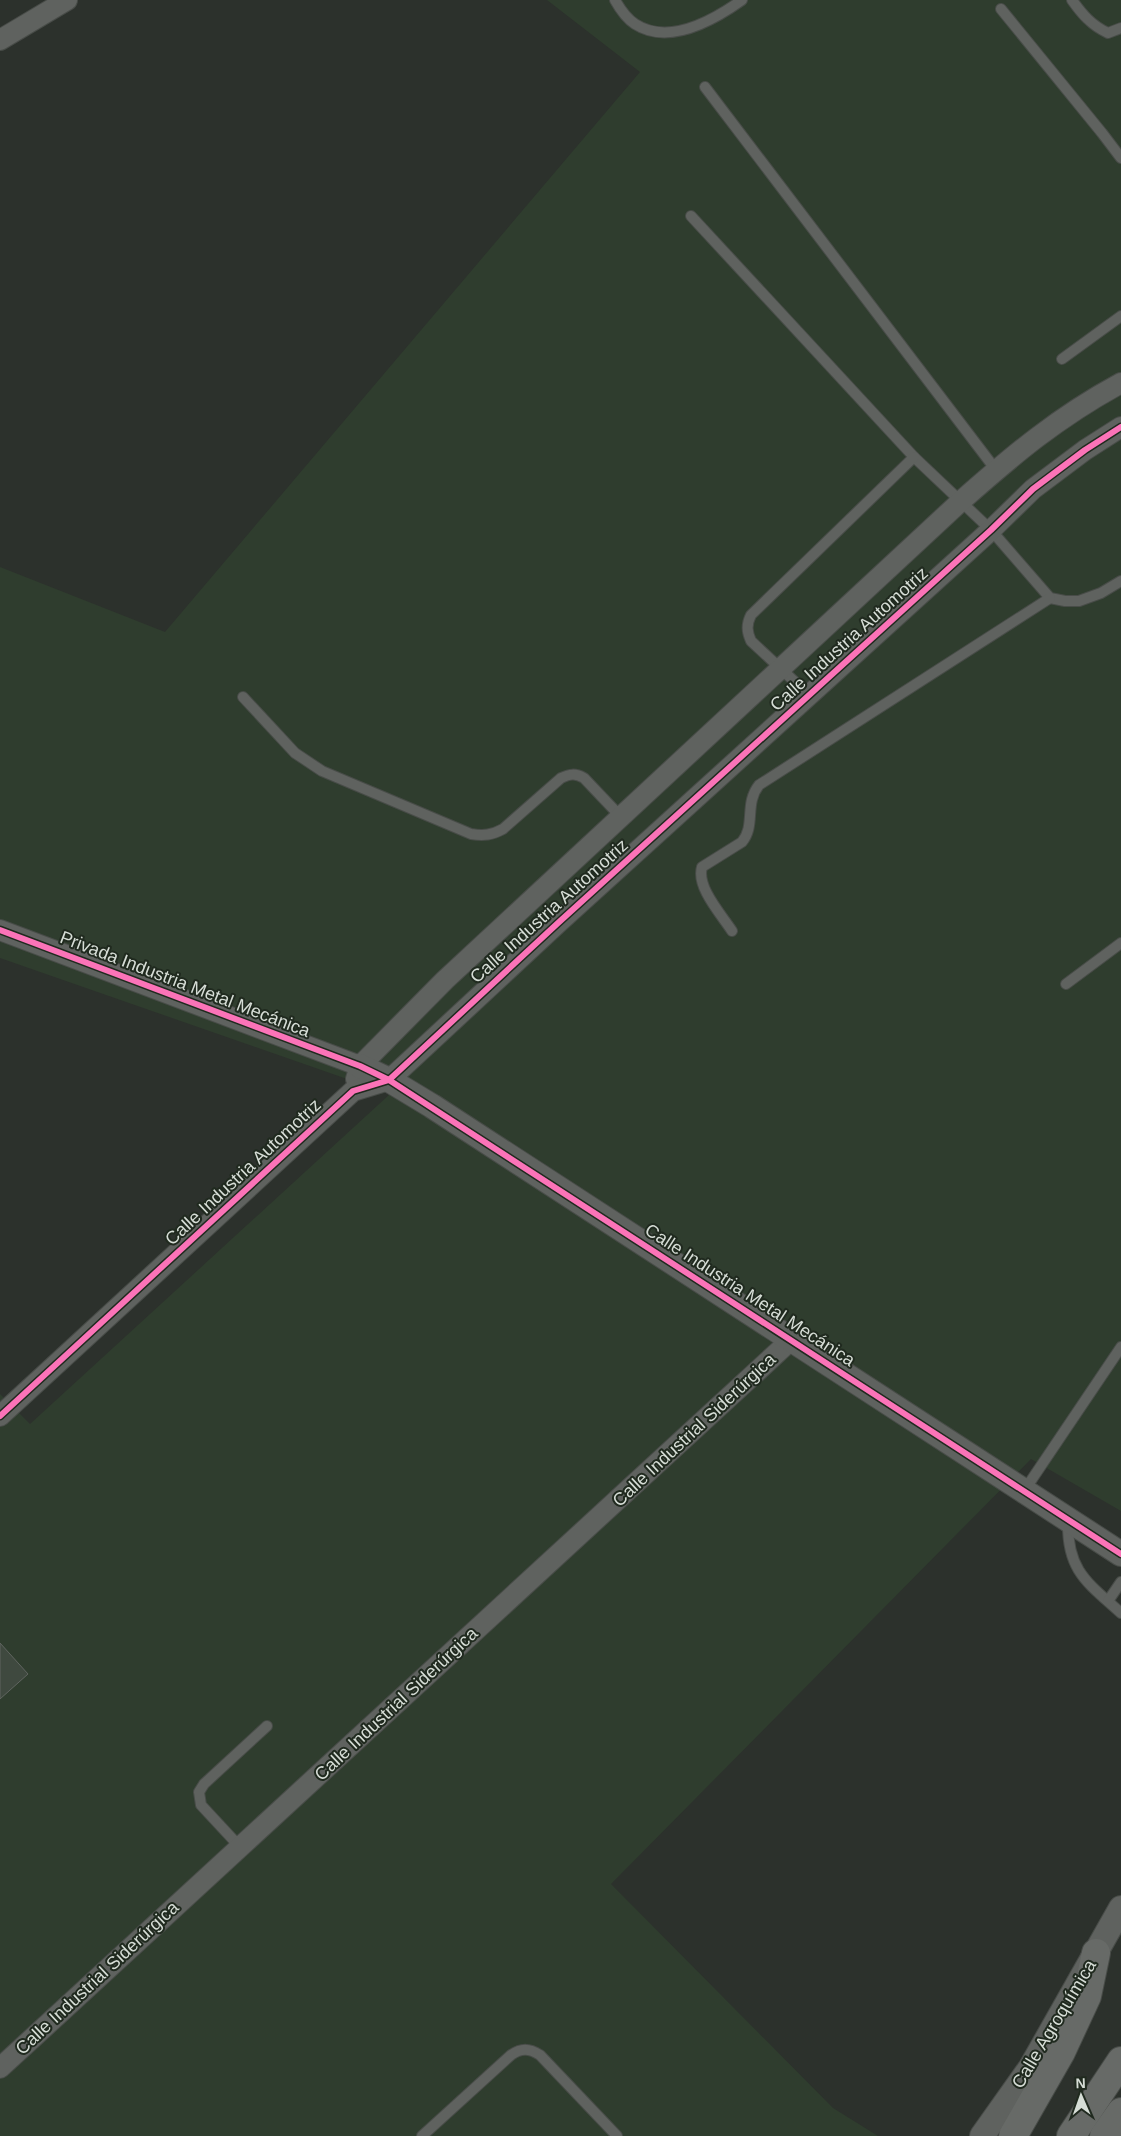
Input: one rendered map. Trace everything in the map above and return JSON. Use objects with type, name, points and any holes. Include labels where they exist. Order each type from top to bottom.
[{"type":"highway","points":[[1013,2136],[1061,2052],[1087,1996],[1096,1953]]},
{"type":"highway","points":[[1071,2136],[1121,2061]]},
{"type":"highway","points":[[1104,2136],[1121,2112]]},
{"type":"street","points":[[0,40],[67,0]]},
{"type":"street","name":"Calle Industria Automotriz","points":[[353,1091],[360,1066],[445,980],[960,502],[1031,440],[1060,419],[1121,383]]},
{"type":"street","name":"Calle Industria Automotriz","points":[[0,1416],[353,1091],[388,1080],[992,530],[1033,489],[1085,450],[1121,427]]},
{"type":"street","name":"Privada Industria Metal Mecánica","points":[[0,930],[360,1066]]},
{"type":"street","name":"Calle Industria Metal Mecánica","points":[[360,1066],[388,1080],[1121,1554]]},
{"type":"street","name":"Calle Industrial Siderúrgica","points":[[0,2068],[791,1340]]},
{"type":"street","name":"Calle Agroquímica","points":[[982,2136],[1030,2067],[1121,1908]]},
{"type":"lane","points":[[615,0],[626,16],[635,24],[658,32],[672,32],[701,24],[742,0]]},
{"type":"lane","points":[[1072,0],[1085,17],[1100,29],[1108,33],[1121,28]]},
{"type":"lane","points":[[1001,9],[1121,158]]},
{"type":"lane","points":[[705,87],[996,470]]},
{"type":"lane","points":[[691,216],[914,457],[992,530],[1050,598],[1079,601],[1101,593],[1121,581]]},
{"type":"lane","points":[[1062,359],[1121,316]]},
{"type":"lane","points":[[809,695],[751,642],[747,628],[751,615],[914,457]]},
{"type":"lane","points":[[732,930],[701,883],[700,874],[702,867],[742,842],[747,836],[751,799],[759,785],[1050,598]]},
{"type":"lane","points":[[243,697],[295,753],[316,768],[471,834],[481,836],[492,835],[503,829],[561,778],[569,774],[578,774],[584,778],[621,817]]},
{"type":"lane","points":[[1066,984],[1121,943]]},
{"type":"lane","points":[[1023,1491],[1121,1347]]},
{"type":"lane","points":[[1068,1520],[1067,1540],[1074,1564],[1084,1578],[1121,1613]]},
{"type":"lane","points":[[1108,1601],[1121,1582]]},
{"type":"lane","points":[[240,1847],[201,1805],[199,1792],[204,1784],[267,1726]]},
{"type":"lane","points":[[422,2136],[511,2055],[524,2049],[532,2050],[540,2055],[616,2136]]},
{"type":"shaded area","points":[[547,0],[1121,0],[1121,1511],[1031,1459],[611,1884],[833,2108],[878,2136],[0,2136],[0,1394],[30,1424],[390,1094],[0,958],[0,567],[165,632],[640,72]]},
{"type":"building","points":[[0,1643],[28,1674],[0,1699]]},
{"type":"cycle path","points":[[0,1416],[353,1091],[389,1080],[558,923],[991,530],[1033,489],[1085,450],[1121,427]]},
{"type":"cycle path","points":[[0,930],[360,1066],[389,1080],[1121,1554]]}]
